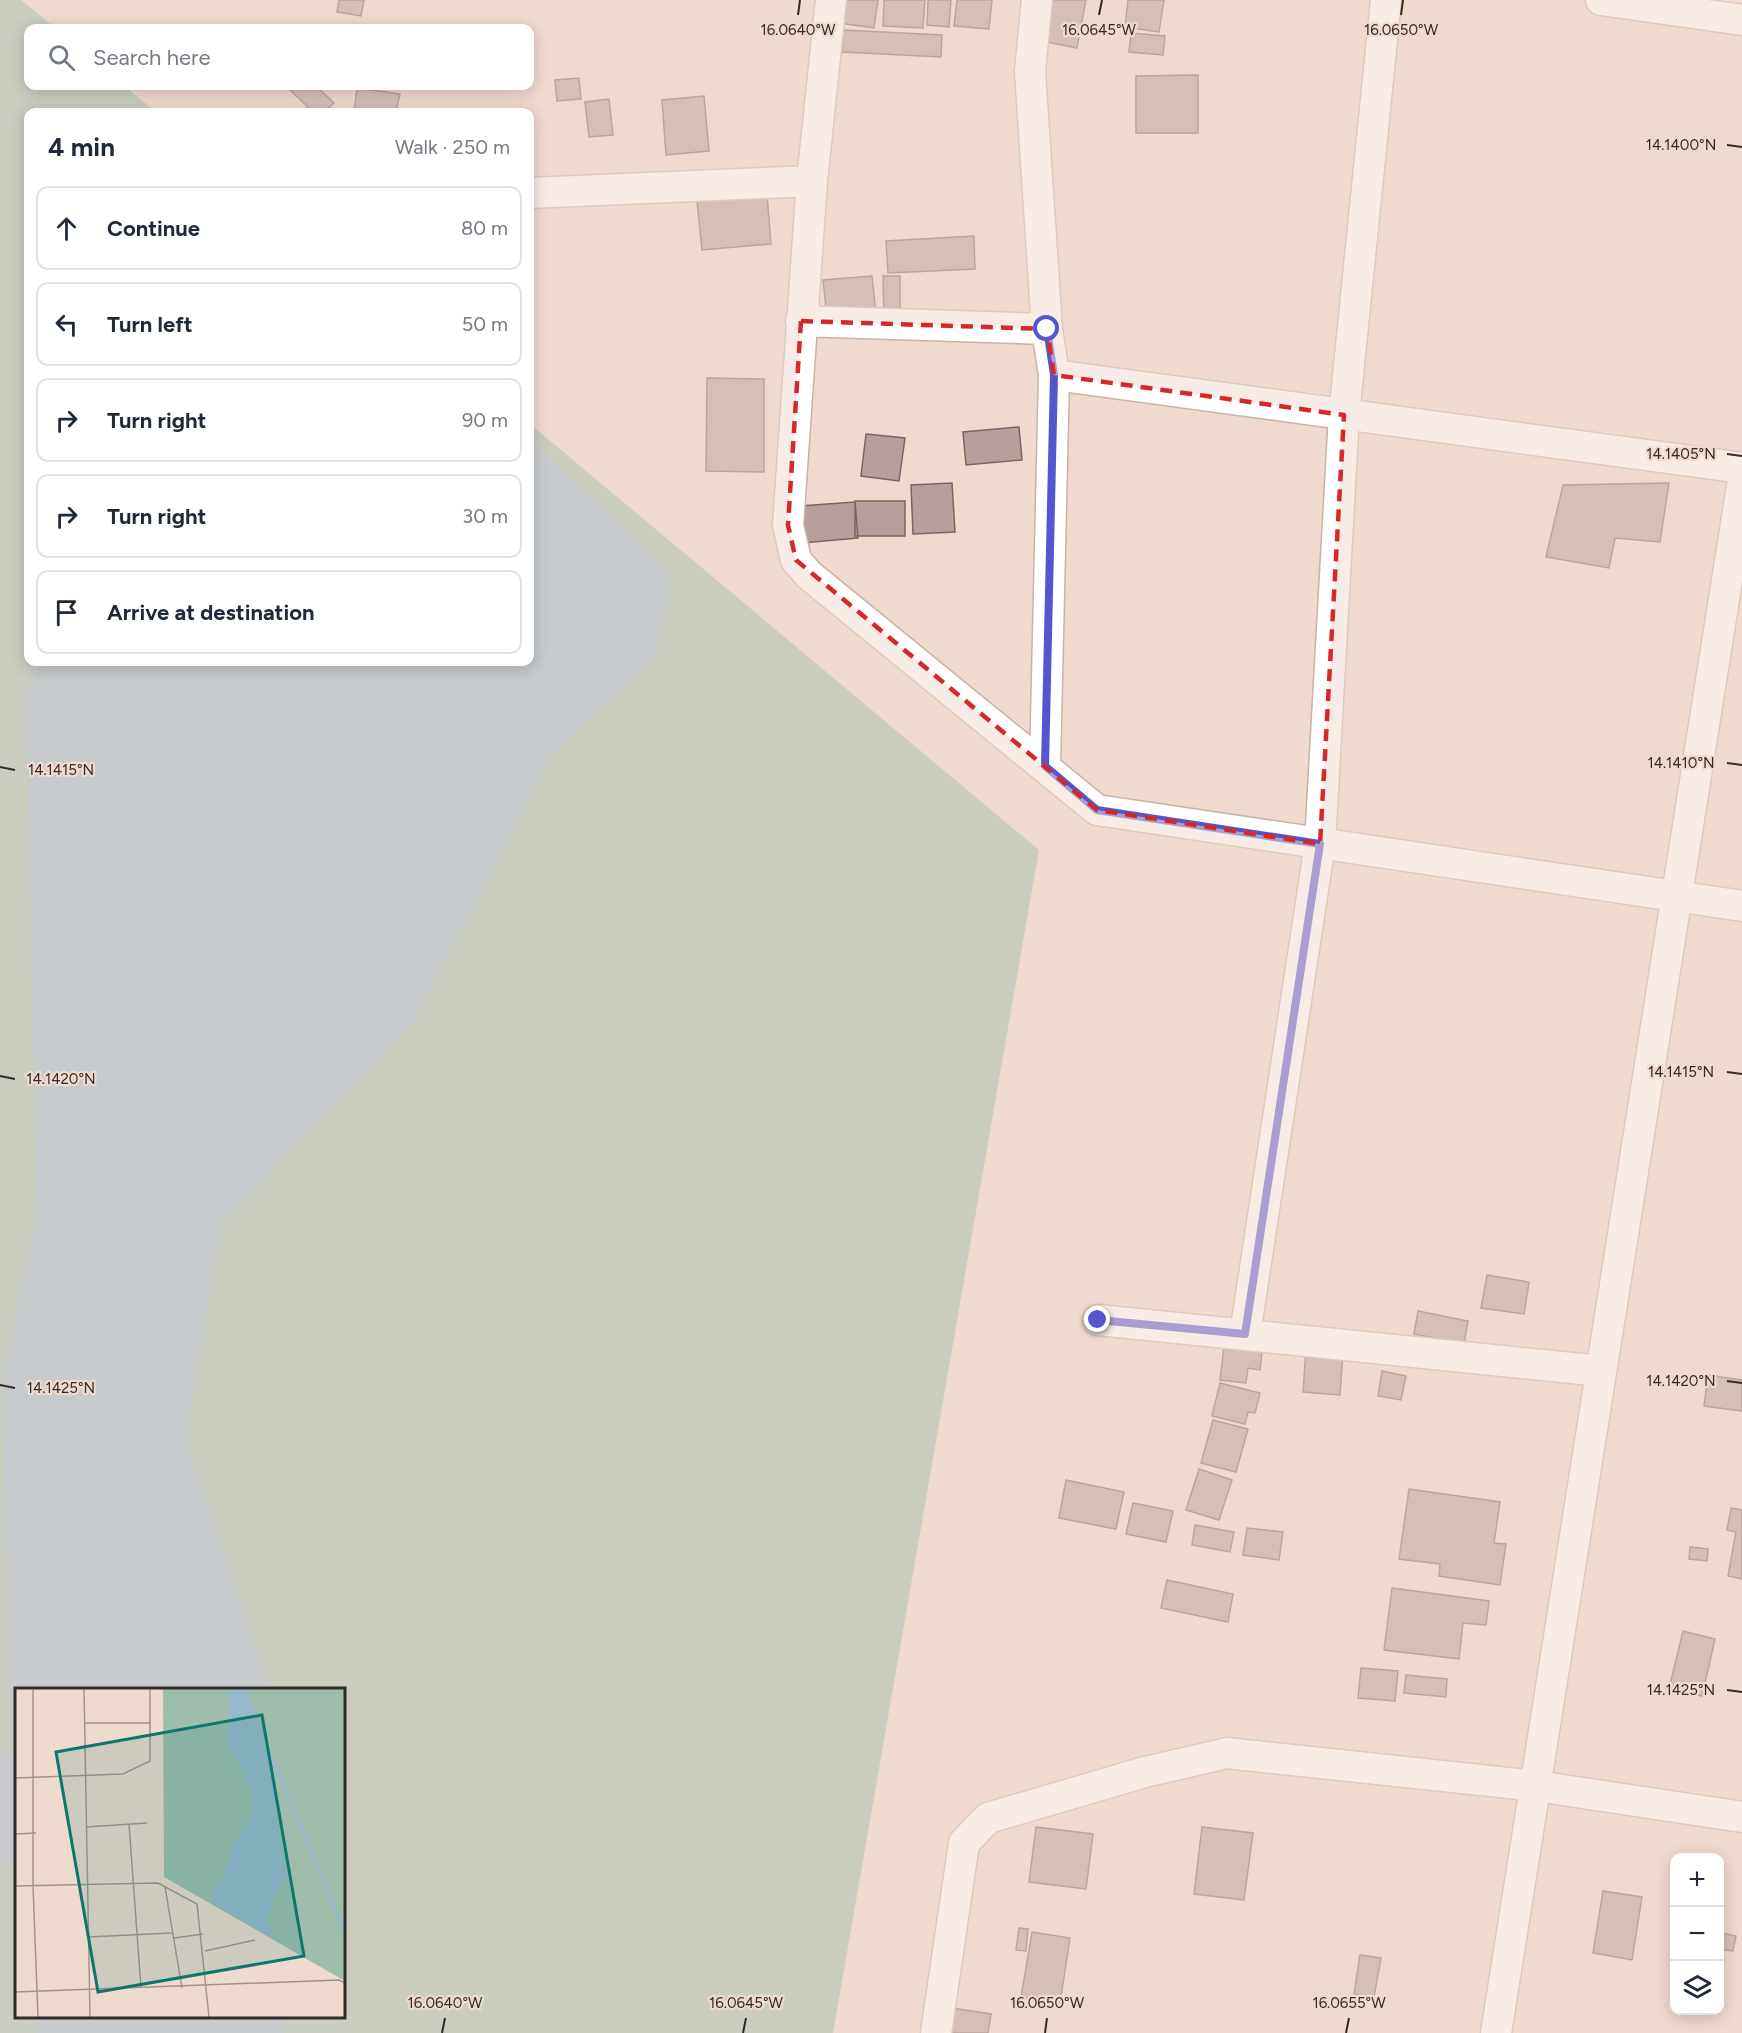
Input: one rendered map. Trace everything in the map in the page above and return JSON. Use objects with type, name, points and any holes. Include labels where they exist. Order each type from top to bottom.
[{"type":"street","points":[[831,0],[812,181],[788,525],[796,560],[809,575],[1097,810],[1742,906]]},
{"type":"street","points":[[1037,0],[1030,71],[1047,329],[1054,375],[1045,766]]},
{"type":"street","points":[[1245,1334],[1320,844],[1344,415],[1386,0]]},
{"type":"street","points":[[1602,0],[1742,20]]},
{"type":"street","points":[[534,193],[812,181]]},
{"type":"street","points":[[801,321],[1047,329]]},
{"type":"street","points":[[1054,375],[1742,468]]},
{"type":"street","points":[[1496,2033],[1679,896],[1742,486]]},
{"type":"street","points":[[1098,1320],[1601,1371]]},
{"type":"street","points":[[936,2033],[964,1843],[988,1818],[1145,1772],[1227,1754],[1536,1786],[1742,1817]]},
{"type":"highlighted area","points":[[801,321],[1047,329],[1054,375],[1344,415],[1320,844],[1097,810],[796,560],[788,525]]},
{"type":"green space","points":[[0,0],[21,0],[50,24],[24,24],[24,90],[129,90],[151,108],[24,108],[24,666],[534,666],[534,427],[1039,850],[833,2033],[0,2033]]},
{"type":"water","points":[[534,445],[672,575],[653,659],[552,753],[413,1022],[221,1223],[185,1439],[270,1688],[15,1688],[15,1770],[12,1754],[2,1382],[37,1209],[26,687],[46,666],[534,666]]},
{"type":"water","points":[[70,2018],[287,2018],[284,2033],[73,2033]]},
{"type":"building","points":[[339,0],[364,0],[361,16],[337,12]]},
{"type":"building","points":[[842,0],[878,0],[874,28],[839,23]]},
{"type":"building","points":[[884,0],[925,0],[923,28],[883,26]]},
{"type":"building","points":[[928,0],[951,0],[949,27],[927,25]]},
{"type":"building","points":[[957,0],[992,0],[989,29],[954,26]]},
{"type":"building","points":[[1049,0],[1086,0],[1077,48],[1042,41]]},
{"type":"building","points":[[1128,0],[1164,0],[1159,32],[1125,27]]},
{"type":"building","points":[[843,30],[942,35],[941,57],[842,52]]},
{"type":"building","points":[[1131,33],[1165,36],[1163,55],[1129,52]]},
{"type":"building","points":[[1198,75],[1198,133],[1136,133],[1136,76]]},
{"type":"building","points":[[579,78],[581,99],[557,101],[555,80]]},
{"type":"building","points":[[290,90],[320,90],[334,103],[328,108],[309,108]]},
{"type":"building","points":[[357,90],[400,94],[397,108],[354,108]]},
{"type":"building","points":[[704,96],[709,151],[666,155],[662,100]]},
{"type":"building","points":[[609,99],[613,135],[589,137],[585,102]]},
{"type":"building","points":[[767,194],[771,244],[702,250],[697,201]]},
{"type":"building","points":[[974,236],[975,269],[888,273],[886,241]]},
{"type":"building","points":[[872,276],[876,314],[827,318],[823,280]]},
{"type":"building","points":[[883,276],[900,276],[900,315],[884,315]]},
{"type":"building","points":[[707,378],[764,379],[764,472],[706,471]]},
{"type":"building","points":[[1019,427],[1022,460],[966,465],[963,432]]},
{"type":"building","points":[[866,434],[905,438],[899,481],[861,476]]},
{"type":"building","points":[[952,483],[955,532],[913,534],[911,485]]},
{"type":"building","points":[[1669,483],[1660,542],[1615,538],[1609,568],[1546,557],[1563,485]]},
{"type":"building","points":[[855,501],[905,501],[905,536],[855,536]]},
{"type":"building","points":[[855,502],[858,538],[802,543],[800,506]]},
{"type":"building","points":[[1487,1275],[1529,1282],[1524,1314],[1481,1308]]},
{"type":"building","points":[[1418,1311],[1468,1321],[1464,1344],[1414,1334]]},
{"type":"building","points":[[1224,1346],[1262,1351],[1260,1370],[1248,1368],[1246,1383],[1220,1380]]},
{"type":"building","points":[[1306,1350],[1343,1352],[1340,1395],[1303,1392]]},
{"type":"building","points":[[1382,1371],[1406,1376],[1401,1400],[1378,1396]]},
{"type":"building","points":[[1708,1375],[1742,1380],[1742,1411],[1704,1406]]},
{"type":"building","points":[[1220,1383],[1260,1393],[1255,1413],[1248,1412],[1245,1424],[1212,1416]]},
{"type":"building","points":[[1213,1420],[1248,1429],[1236,1472],[1201,1463]]},
{"type":"building","points":[[1199,1469],[1232,1480],[1219,1520],[1186,1510]]},
{"type":"building","points":[[1066,1480],[1124,1492],[1116,1529],[1059,1518]]},
{"type":"building","points":[[1409,1489],[1500,1502],[1494,1543],[1506,1544],[1500,1585],[1439,1576],[1440,1564],[1399,1559]]},
{"type":"building","points":[[1133,1503],[1173,1511],[1166,1542],[1126,1534]]},
{"type":"building","points":[[1731,1508],[1742,1510],[1742,1579],[1728,1576],[1736,1532],[1727,1530]]},
{"type":"building","points":[[1195,1525],[1234,1532],[1230,1552],[1192,1545]]},
{"type":"building","points":[[1247,1528],[1283,1532],[1279,1560],[1243,1555]]},
{"type":"building","points":[[1690,1547],[1708,1549],[1707,1561],[1689,1559]]},
{"type":"building","points":[[1167,1580],[1233,1594],[1228,1622],[1161,1608]]},
{"type":"building","points":[[1392,1588],[1489,1601],[1486,1625],[1463,1623],[1459,1659],[1384,1650]]},
{"type":"building","points":[[1683,1631],[1715,1639],[1702,1696],[1669,1689]]},
{"type":"building","points":[[1361,1668],[1398,1671],[1395,1701],[1358,1698]]},
{"type":"building","points":[[1406,1675],[1447,1679],[1446,1697],[1404,1693]]},
{"type":"building","points":[[1036,1827],[1093,1834],[1086,1889],[1029,1882]]},
{"type":"building","points":[[1202,1827],[1253,1833],[1244,1900],[1194,1894]]},
{"type":"building","points":[[1603,1891],[1642,1897],[1632,1960],[1593,1953]]},
{"type":"building","points":[[1019,1928],[1028,1929],[1026,1951],[1016,1950]]},
{"type":"building","points":[[1032,1932],[1070,1938],[1060,2003],[1021,1997]]},
{"type":"building","points":[[1724,1933],[1736,1936],[1733,1951],[1724,1950]]},
{"type":"building","points":[[1360,1955],[1381,1958],[1374,1997],[1354,1994]]},
{"type":"building","points":[[952,2008],[991,2014],[988,2033],[949,2033]]},
{"type":"waterway","points":[[0,1773],[15,1844]]},
{"type":"waterway","points":[[53,2018],[56,2033]]},
{"type":"route","points":[[1047,329],[1054,375],[1045,766],[1097,810],[1320,844],[1245,1334],[1098,1320]]}]
